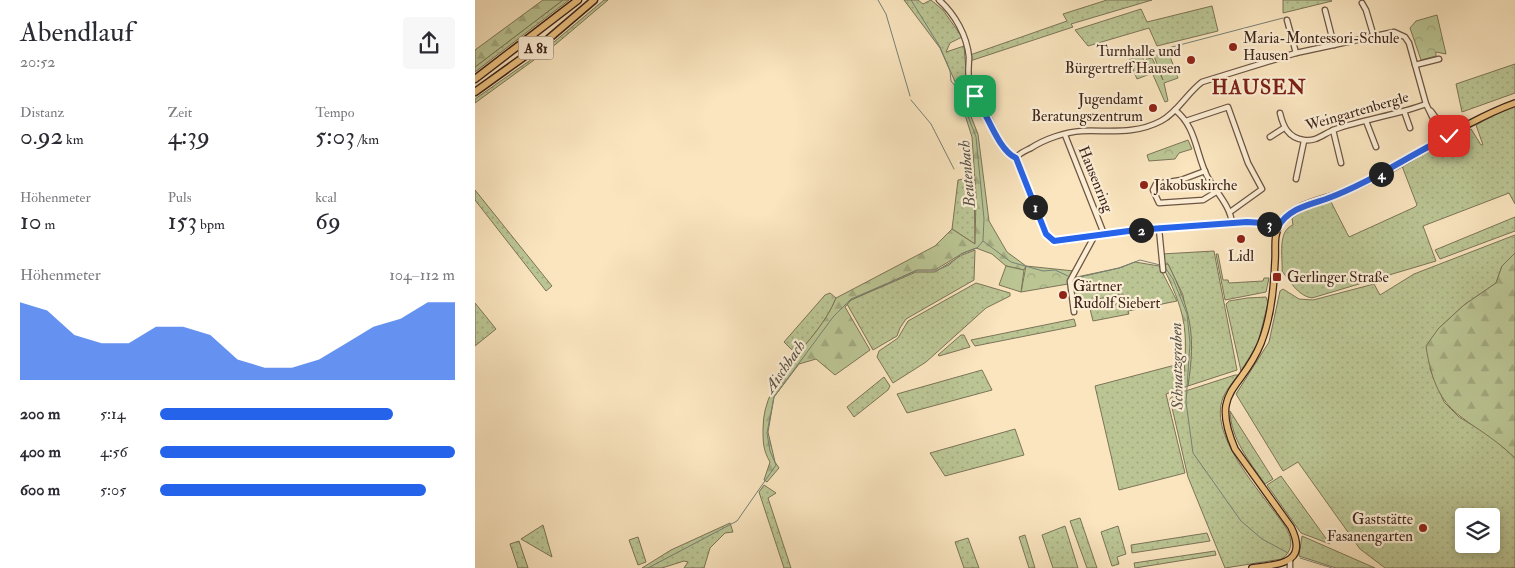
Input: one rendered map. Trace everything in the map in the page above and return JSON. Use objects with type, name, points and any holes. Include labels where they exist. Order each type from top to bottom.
[{"type":"highway","name":"A 81","points":[[475,79],[579,0]]},
{"type":"highway","name":"A 81","points":[[475,92],[546,41],[594,0]]},
{"type":"main road","points":[[1253,568],[1290,560],[1296,552],[1295,535],[1235,449],[1224,412],[1227,398],[1260,345],[1266,328],[1272,295],[1275,240],[1278,227],[1284,218],[1296,210],[1365,183],[1446,137],[1515,103]]},
{"type":"street","name":"Hausenring","points":[[939,0],[948,10],[964,35],[969,57],[969,83],[1000,142],[1010,155],[1016,158],[1049,239],[1058,242],[1104,234],[1255,222],[1278,227]]},
{"type":"street","points":[[1362,3],[1374,37]]},
{"type":"street","points":[[1325,10],[1334,46]]},
{"type":"street","points":[[1287,20],[1296,53]]},
{"type":"street","name":"Hausenring","points":[[1016,158],[1036,145],[1065,134],[1081,131],[1130,132],[1162,121],[1202,82],[1296,53],[1394,32],[1405,37],[1427,106],[1446,137]]},
{"type":"street","points":[[1415,65],[1439,59]]},
{"type":"street","name":"Weingartenbergle","points":[[1280,113],[1283,128],[1292,136],[1304,141],[1319,139],[1333,130],[1427,106]]},
{"type":"street","points":[[1186,121],[1228,107],[1248,163],[1262,189],[1230,212]]},
{"type":"street","points":[[1175,110],[1186,121],[1205,171],[1216,192],[1230,212],[1232,224]]},
{"type":"street","points":[[1404,111],[1410,128]]},
{"type":"street","points":[[1366,121],[1375,147]]},
{"type":"street","points":[[1270,136],[1283,128]]},
{"type":"street","points":[[1333,130],[1341,163]]},
{"type":"street","name":"Hausenring","points":[[1065,134],[1104,234]]},
{"type":"street","points":[[1296,178],[1304,141]]},
{"type":"street","points":[[1205,171],[1181,180],[1155,184],[1153,190],[1159,203],[1203,200],[1216,192]]},
{"type":"street","points":[[1159,229],[1162,266]]},
{"type":"street","name":"Hausenring","points":[[1075,312],[1069,281],[1095,235]]},
{"type":"street","points":[[1290,560],[1291,568]]},
{"type":"green space","points":[[543,0],[563,0],[475,67],[475,50]]},
{"type":"green space","points":[[563,0],[569,0],[475,72],[475,67]]},
{"type":"green space","points":[[604,0],[608,0],[556,44],[475,103],[475,99],[542,52]]},
{"type":"green space","points":[[904,0],[918,0],[923,4],[931,0],[943,10],[962,37],[950,43],[946,52],[964,46],[967,82],[957,86],[940,48]]},
{"type":"green space","points":[[1107,0],[1152,0],[1071,24],[1073,27],[970,61],[970,55],[1067,21],[1063,14]]},
{"type":"green space","points":[[1283,0],[1330,0],[1332,1],[1283,13]]},
{"type":"green space","points":[[1212,6],[1218,31],[1157,46],[1149,28],[1088,46],[1075,30],[1141,9],[1147,22]]},
{"type":"green space","points":[[1437,15],[1446,54],[1436,52],[1436,56],[1421,60],[1410,28],[1416,21]]},
{"type":"green space","points":[[1168,51],[1178,78],[1164,83],[1168,101],[1165,102],[1146,59],[1152,58],[1163,80],[1154,56]]},
{"type":"green space","points":[[1141,54],[1150,74],[1137,79],[1129,60]]},
{"type":"green space","points":[[1515,64],[1515,93],[1462,112],[1456,84]]},
{"type":"green space","points":[[960,89],[970,89],[979,106],[968,110]]},
{"type":"green space","points":[[960,89],[978,134],[989,221],[1007,252],[1026,266],[1024,270],[1006,266],[992,254],[976,248],[963,253],[935,270],[917,270],[851,300],[845,307],[870,350],[835,375],[816,359],[799,364],[774,397],[768,432],[775,462],[779,468],[767,482],[764,480],[770,462],[764,446],[765,409],[781,376],[817,331],[836,298],[935,246],[952,229],[975,244],[976,195],[972,137],[957,90]]},
{"type":"green space","points":[[1515,104],[1515,204],[1509,193],[1423,226],[1436,261],[1312,298],[1298,291],[1291,283],[1282,271],[1282,252],[1283,238],[1288,228],[1293,225],[1292,218],[1305,210],[1331,202],[1349,237],[1415,207],[1417,205],[1402,166],[1471,129],[1481,145],[1483,145],[1476,125]]},
{"type":"green space","points":[[1188,140],[1192,149],[1179,153],[1175,159],[1149,161],[1147,155]]},
{"type":"green space","points":[[974,177],[975,244],[952,229],[958,180]]},
{"type":"green space","points":[[475,190],[552,286],[546,291],[475,200]]},
{"type":"green space","points":[[1515,217],[1515,231],[1440,259],[1435,250]]},
{"type":"green space","points":[[1515,235],[1515,253],[1502,266],[1496,283],[1464,305],[1438,329],[1430,369],[1444,402],[1459,417],[1492,437],[1515,458],[1515,568],[1385,568],[1360,549],[1298,462],[1283,471],[1236,394],[1269,342],[1280,291],[1283,289],[1299,299],[1313,300],[1374,284],[1380,295],[1414,274]]},
{"type":"green space","points":[[975,250],[974,280],[906,319],[897,336],[873,350],[847,304],[851,300],[916,272],[935,272],[962,255]]},
{"type":"green space","points":[[1214,251],[1237,370],[1188,386],[1191,346],[1183,295],[1168,264],[1164,264],[1162,254]]},
{"type":"green space","points":[[1515,253],[1515,458],[1498,443],[1457,414],[1447,403],[1438,389],[1431,371],[1426,346],[1438,329],[1464,305],[1496,283],[1502,266]]},
{"type":"green space","points":[[1216,254],[1218,254],[1223,280],[1228,280],[1229,283],[1263,281],[1264,278],[1269,278],[1266,292],[1225,300]]},
{"type":"green space","points":[[1135,262],[1159,266],[1177,301],[1128,311],[1129,314],[1093,321],[1090,309],[1125,302],[1123,294],[1074,304],[1070,284],[1072,278],[1119,268]]},
{"type":"green space","points":[[1168,264],[1182,296],[1190,323],[1190,368],[1188,386],[1183,388],[1184,327],[1178,302],[1164,269],[1163,265]]},
{"type":"green space","points":[[1006,266],[1024,270],[1021,292],[999,285]]},
{"type":"green space","points":[[1026,266],[1074,271],[1068,284],[1021,292]]},
{"type":"green space","points":[[976,283],[1010,293],[1010,296],[986,308],[926,362],[893,383],[877,357],[879,351],[898,338],[908,321]]},
{"type":"green space","points":[[830,293],[836,298],[833,306],[798,356],[784,342],[825,295]]},
{"type":"green space","points":[[1266,297],[1268,303],[1258,343],[1241,371],[1226,304],[1229,301]]},
{"type":"green space","points":[[475,303],[496,329],[475,346]]},
{"type":"green space","points":[[1074,319],[1076,326],[975,346],[971,340]]},
{"type":"green space","points":[[961,335],[964,335],[970,347],[938,355]]},
{"type":"green space","points":[[1183,363],[1181,389],[1166,394],[1185,473],[1119,490],[1095,386]]},
{"type":"green space","points":[[982,370],[992,390],[907,413],[897,394]]},
{"type":"green space","points":[[1238,375],[1223,398],[1220,414],[1223,430],[1241,466],[1286,528],[1291,545],[1286,556],[1282,559],[1225,568],[1188,477],[1170,399],[1173,395]]},
{"type":"green space","points":[[884,377],[890,386],[888,390],[854,417],[847,407]]},
{"type":"green space","points":[[1230,411],[1273,479],[1265,484],[1237,440]]},
{"type":"green space","points":[[1015,429],[1024,455],[945,476],[930,453]]},
{"type":"green space","points":[[1281,476],[1330,544],[1301,533],[1267,485]]},
{"type":"green space","points":[[764,485],[776,493],[768,498],[791,568],[784,568],[759,492]]},
{"type":"green space","points":[[1080,518],[1097,568],[1087,568],[1070,521]]},
{"type":"green space","points":[[730,523],[733,532],[725,533],[710,548],[704,568],[684,568],[688,562],[684,561],[662,568],[642,568],[671,550]]},
{"type":"green space","points":[[543,525],[552,557],[521,539]]},
{"type":"green space","points":[[1065,526],[1078,568],[1053,568],[1042,535]]},
{"type":"green space","points":[[1118,526],[1126,554],[1117,557],[1119,564],[1112,566],[1101,532]]},
{"type":"green space","points":[[1207,533],[1210,541],[1132,553],[1131,545]]},
{"type":"green space","points":[[1025,535],[1035,568],[1029,568],[1019,537]]},
{"type":"green space","points":[[1302,536],[1375,568],[1336,568],[1299,556]]},
{"type":"green space","points":[[638,537],[646,562],[638,565],[629,540]]},
{"type":"green space","points":[[968,538],[979,568],[964,568],[955,542]]},
{"type":"green space","points":[[519,541],[528,568],[518,568],[510,544]]},
{"type":"green space","points":[[1215,551],[1216,555],[1135,568],[1134,563]]},
{"type":"waterway","points":[[878,0],[886,14],[910,96]]},
{"type":"waterway","name":"Beutenbach","points":[[911,0],[940,47],[950,71],[951,81],[958,90],[976,137],[984,219],[983,240]]},
{"type":"waterway","points":[[1145,54],[1283,18]]},
{"type":"waterway","points":[[911,100],[931,124],[954,169]]},
{"type":"waterway","name":"Schnatzgraben","points":[[983,241],[1011,262],[1043,271],[1055,270],[1068,276]]},
{"type":"waterway","name":"Aischbach","points":[[648,568],[737,521],[776,465],[770,451],[767,433],[774,397],[833,317],[851,299],[916,271],[935,271],[949,265],[961,254],[977,248],[983,241]]},
{"type":"waterway","name":"Schnatzgraben","points":[[1076,278],[1119,268],[1140,260],[1160,265]]},
{"type":"waterway","name":"Schnatzgraben","points":[[1164,266],[1173,279],[1187,314],[1190,343],[1186,402],[1193,453],[1241,521],[1262,539],[1288,553]]},
{"type":"waterway","name":"Schnatzgraben","points":[[1300,558],[1332,568]]},
{"type":"place","name":"Maria-Montessori-Schule Hausen","points":[[1233,47]]},
{"type":"place","name":"Turnhalle und Bürgertreff Hausen","points":[[1191,60]]},
{"type":"place","name":"Jugendamt Beratungszentrum","points":[[1153,108]]},
{"type":"place","name":"Jakobuskirche","points":[[1144,185]]},
{"type":"place","name":"Lidl","points":[[1241,239]]},
{"type":"place","name":"Gerlinger Straße","points":[[1277,277]]},
{"type":"place","name":"Gärtner Rudolf Siebert","points":[[1063,295]]},
{"type":"place","name":"Gaststätte Fasanengarten","points":[[1423,528]]},
{"type":"district","name":"HAUSEN","points":[[1259,87]]},
{"type":"route","points":[[975,96],[986,112],[1000,142],[1010,155],[1016,158],[1015,162],[1046,234],[1049,239],[1054,241],[1136,230],[1247,222],[1263,223],[1278,227],[1284,218],[1296,210],[1365,183],[1449,136]]}]
